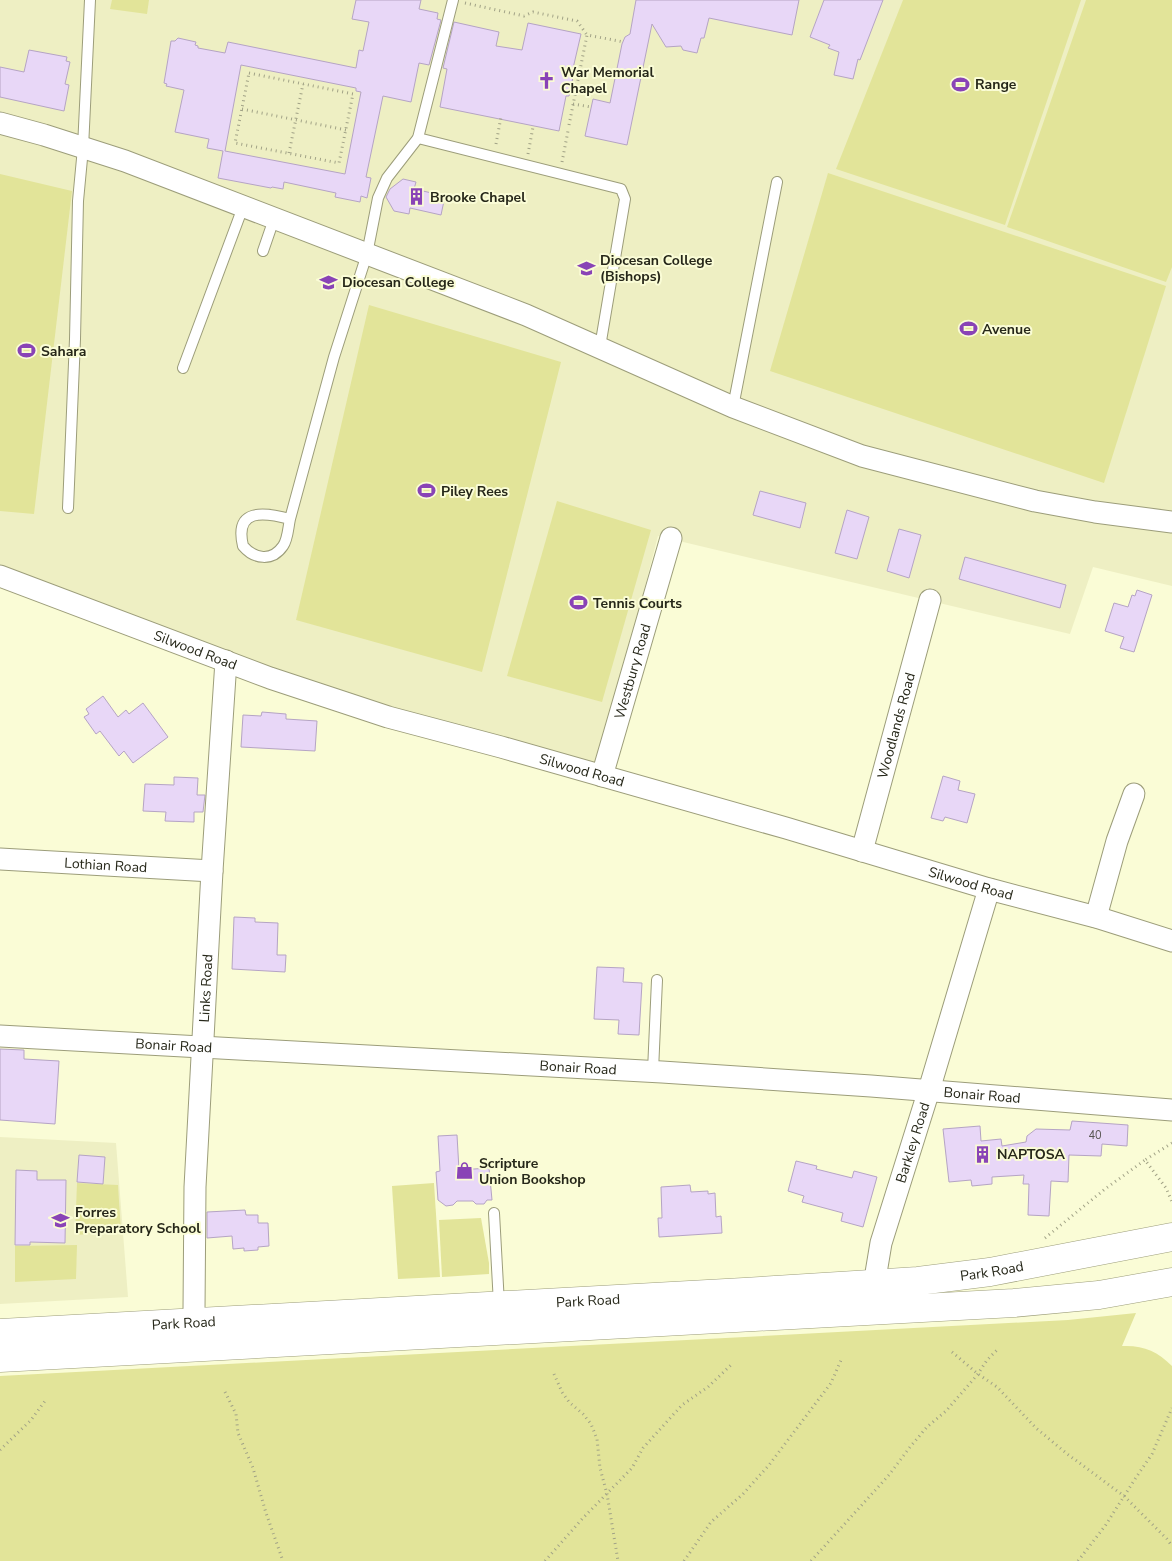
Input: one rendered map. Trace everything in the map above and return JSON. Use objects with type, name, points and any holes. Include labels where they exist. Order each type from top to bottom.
[{"type":"main road","name":"Park Road","points":[[0,1358],[195,1335],[499,1305],[918,1281],[990,1272],[1172,1238]]},
{"type":"main road","name":"Park Road","points":[[0,1333],[195,1335],[870,1311],[1053,1300],[1099,1295],[1172,1282]]},
{"type":"street","points":[[0,123],[125,161],[526,315],[733,408],[862,456],[1016,496],[1094,512],[1172,522]]},
{"type":"street","name":"Westbury Road","points":[[602,776],[671,538]]},
{"type":"street","name":"Silwood Road","points":[[0,576],[300,689],[379,714],[602,776],[989,889],[1096,917],[1172,941]]},
{"type":"street","name":"Woodlands Road","points":[[862,851],[930,600]]},
{"type":"street","name":"Links Road","points":[[195,1335],[195,1187],[212,871],[226,661]]},
{"type":"street","points":[[1096,917],[1134,794]]},
{"type":"street","name":"Lothian Road","points":[[0,860],[212,871]]},
{"type":"street","name":"Barkley Road","points":[[870,1311],[881,1243],[989,889]]},
{"type":"street","name":"Bonair Road","points":[[0,1036],[653,1071],[929,1090],[1163,1109]]},
{"type":"lane","points":[[68,508],[78,201],[83,148],[90,0]]},
{"type":"lane","points":[[290,519],[272,514],[252,516],[244,520],[241,527],[243,546],[254,556],[264,557],[272,555],[283,545],[334,357],[367,254],[378,198],[387,178],[418,138],[453,0]]},
{"type":"lane","points":[[418,138],[621,189],[625,199],[600,347]]},
{"type":"lane","points":[[733,408],[777,182]]},
{"type":"lane","points":[[183,368],[243,206]]},
{"type":"lane","points":[[264,251],[274,219]]},
{"type":"lane","points":[[653,1071],[657,980]]},
{"type":"lane","points":[[494,1212],[499,1305]]},
{"type":"path","points":[[453,0],[524,16],[533,12],[577,21],[587,35],[624,42]]},
{"type":"path","points":[[569,125],[587,35]]},
{"type":"path","points":[[249,73],[303,84],[353,94],[340,163],[235,143],[249,73]]},
{"type":"path","points":[[289,154],[303,84]]},
{"type":"path","points":[[573,104],[591,107]]},
{"type":"path","points":[[242,110],[346,130]]},
{"type":"path","points":[[494,157],[501,117]]},
{"type":"path","points":[[526,164],[533,128]]},
{"type":"path","points":[[560,173],[568,131]]},
{"type":"path","points":[[1039,1242],[1145,1160],[1172,1144]]},
{"type":"path","points":[[1145,1160],[1166,1188],[1172,1202]]},
{"type":"path","points":[[1166,1188],[1172,1191]]},
{"type":"path","points":[[811,1561],[889,1475],[927,1428],[946,1411],[998,1349]]},
{"type":"path","points":[[952,1352],[997,1387],[1036,1428],[1124,1496],[1172,1546]]},
{"type":"path","points":[[684,1561],[711,1522],[743,1494],[769,1465],[831,1383],[842,1358]]},
{"type":"path","points":[[545,1561],[583,1518],[632,1468],[643,1448],[682,1405],[708,1387],[732,1364]]},
{"type":"path","points":[[554,1374],[562,1392],[569,1402],[587,1419],[597,1439],[600,1468],[618,1561]]},
{"type":"path","points":[[225,1392],[236,1414],[238,1433],[253,1468],[283,1561]]},
{"type":"path","points":[[0,1450],[31,1420],[45,1402]]},
{"type":"path","points":[[1078,1561],[1105,1526],[1152,1454],[1172,1408]]},
{"type":"shaded area","name":"Diocesan College (Bishops)","points":[[0,0],[1172,0],[1172,586],[1093,567],[1070,634],[658,536],[598,768],[319,687],[0,567]]},
{"type":"shaded area","name":"Forres Preparatory School","points":[[0,1137],[116,1143],[128,1297],[0,1304]]},
{"type":"green space","points":[[112,0],[149,0],[147,14],[110,9]]},
{"type":"green space","name":"Range","points":[[903,0],[1081,0],[1005,225],[836,169]]},
{"type":"green space","name":"Range","points":[[1086,0],[1172,0],[1172,267],[1166,282],[1007,227]]},
{"type":"green space","name":"Avenue","points":[[828,173],[1166,286],[1104,483],[770,371]]},
{"type":"green space","name":"Sahara","points":[[0,174],[72,191],[34,514],[0,511]]},
{"type":"green space","name":"Piley Rees","points":[[369,305],[561,362],[482,672],[296,620]]},
{"type":"green space","name":"Tennis Courts","points":[[557,501],[651,530],[602,702],[507,676]]},
{"type":"green space","points":[[77,1183],[118,1185],[121,1232],[75,1235]]},
{"type":"green space","points":[[434,1183],[440,1277],[398,1279],[392,1186]]},
{"type":"green space","points":[[481,1218],[489,1263],[489,1274],[442,1277],[439,1220]]},
{"type":"green space","points":[[77,1245],[76,1279],[15,1282],[15,1246]]},
{"type":"green space","points":[[1136,1313],[1122,1346],[1149,1350],[1161,1356],[1172,1366],[1172,1561],[0,1561],[0,1376],[1068,1320]]},
{"type":"building","points":[[356,0],[421,0],[419,9],[438,13],[437,19],[441,20],[429,65],[419,63],[411,102],[383,96],[366,177],[371,178],[367,198],[361,196],[360,202],[335,197],[336,193],[284,182],[283,189],[218,178],[223,151],[207,148],[209,139],[175,132],[184,90],[166,86],[167,84],[164,83],[171,41],[175,41],[178,38],[196,42],[195,45],[198,48],[225,53],[228,42],[356,68],[359,50],[363,51],[369,22],[352,19]],"holes":[[[241,65],[356,88],[356,91],[361,92],[345,174],[225,151]]]},
{"type":"building","points":[[636,0],[799,0],[792,35],[709,18],[704,38],[701,38],[697,53],[683,50],[681,46],[666,47],[652,24],[627,145],[585,136],[593,99],[610,103],[622,44],[625,37],[630,34]]},
{"type":"building","points":[[824,0],[883,0],[860,60],[858,59],[853,79],[834,75],[839,52],[828,48],[830,45],[810,37]]},
{"type":"building","points":[[454,22],[499,32],[496,46],[522,50],[528,23],[581,34],[571,77],[573,77],[569,96],[566,96],[559,131],[440,107],[447,69],[443,68]]},
{"type":"building","points":[[29,50],[67,57],[66,61],[70,62],[65,84],[69,85],[64,111],[0,97],[0,67],[24,72]]},
{"type":"building","name":"Brooke Chapel","points":[[403,179],[416,182],[414,189],[445,196],[441,215],[410,208],[409,214],[394,211],[386,197],[390,189]]},
{"type":"building","points":[[760,491],[806,503],[800,528],[753,515]]},
{"type":"building","points":[[847,510],[869,517],[857,559],[835,553]]},
{"type":"building","points":[[899,529],[921,535],[909,578],[887,571]]},
{"type":"building","points":[[965,557],[1066,585],[1060,608],[959,579]]},
{"type":"building","points":[[1137,590],[1152,595],[1134,652],[1120,648],[1124,637],[1105,631],[1114,603],[1128,607],[1132,595],[1135,596]]},
{"type":"building","points":[[103,696],[118,717],[126,710],[129,714],[143,703],[168,737],[133,763],[124,751],[119,756],[100,731],[96,734],[84,717],[89,714],[86,709]]},
{"type":"building","points":[[262,712],[286,714],[286,719],[317,721],[315,751],[241,747],[243,715],[261,716]]},
{"type":"building","points":[[943,776],[960,781],[958,790],[975,794],[967,823],[945,817],[943,821],[931,818]]},
{"type":"building","points":[[174,777],[198,778],[197,795],[205,795],[203,812],[194,812],[194,822],[165,821],[166,812],[143,811],[145,784],[174,785]]},
{"type":"building","points":[[234,917],[255,918],[255,922],[278,923],[277,955],[286,955],[285,972],[232,969]]},
{"type":"building","points":[[597,967],[624,968],[623,982],[642,983],[639,1035],[618,1034],[619,1020],[594,1019]]},
{"type":"building","points":[[0,1049],[24,1050],[24,1059],[59,1061],[55,1124],[0,1120]]},
{"type":"building","points":[[1072,1121],[1128,1125],[1127,1146],[1102,1144],[1101,1156],[1069,1155],[1068,1182],[1051,1181],[1049,1216],[1028,1215],[1029,1184],[1023,1184],[1024,1175],[992,1177],[992,1184],[972,1186],[971,1180],[949,1182],[943,1129],[980,1126],[981,1141],[1001,1139],[1002,1146],[1026,1142],[1027,1136],[1036,1129],[1070,1130]]},
{"type":"building","name":"Scripture Union Bookshop","points":[[457,1135],[459,1170],[489,1168],[492,1200],[487,1200],[484,1204],[476,1204],[473,1201],[457,1201],[453,1205],[446,1206],[438,1200],[436,1172],[440,1171],[438,1136]]},
{"type":"building","points":[[79,1155],[105,1157],[103,1184],[77,1182]]},
{"type":"building","points":[[796,1161],[817,1166],[816,1169],[852,1178],[854,1171],[877,1177],[863,1227],[841,1221],[843,1213],[802,1202],[804,1196],[788,1191]]},
{"type":"building","points":[[16,1170],[37,1171],[37,1180],[66,1180],[65,1243],[30,1242],[30,1245],[15,1245]]},
{"type":"building","points":[[690,1185],[691,1192],[708,1191],[708,1194],[715,1193],[716,1217],[721,1216],[722,1233],[659,1237],[658,1218],[662,1218],[661,1187]]},
{"type":"building","points":[[245,1210],[246,1215],[258,1215],[258,1223],[268,1223],[269,1246],[258,1247],[258,1250],[244,1251],[244,1248],[233,1249],[232,1236],[207,1238],[207,1212]]},
{"type":"place","name":"War Memorial Chapel","points":[[547,80]]},
{"type":"place","name":"Range","points":[[961,84]]},
{"type":"place","name":"Brooke Chapel","points":[[416,197]]},
{"type":"place","name":"Diocesan College (Bishops)","points":[[586,268]]},
{"type":"place","name":"Diocesan College","points":[[328,282]]},
{"type":"place","name":"Avenue","points":[[968,329]]},
{"type":"place","name":"Sahara","points":[[27,351]]},
{"type":"place","name":"Piley Rees","points":[[427,491]]},
{"type":"place","name":"Tennis Courts","points":[[579,603]]},
{"type":"place","name":"NAPTOSA","points":[[983,1154]]},
{"type":"place","name":"Scripture Union Bookshop","points":[[465,1171]]},
{"type":"place","name":"Forres Preparatory School","points":[[61,1220]]}]
